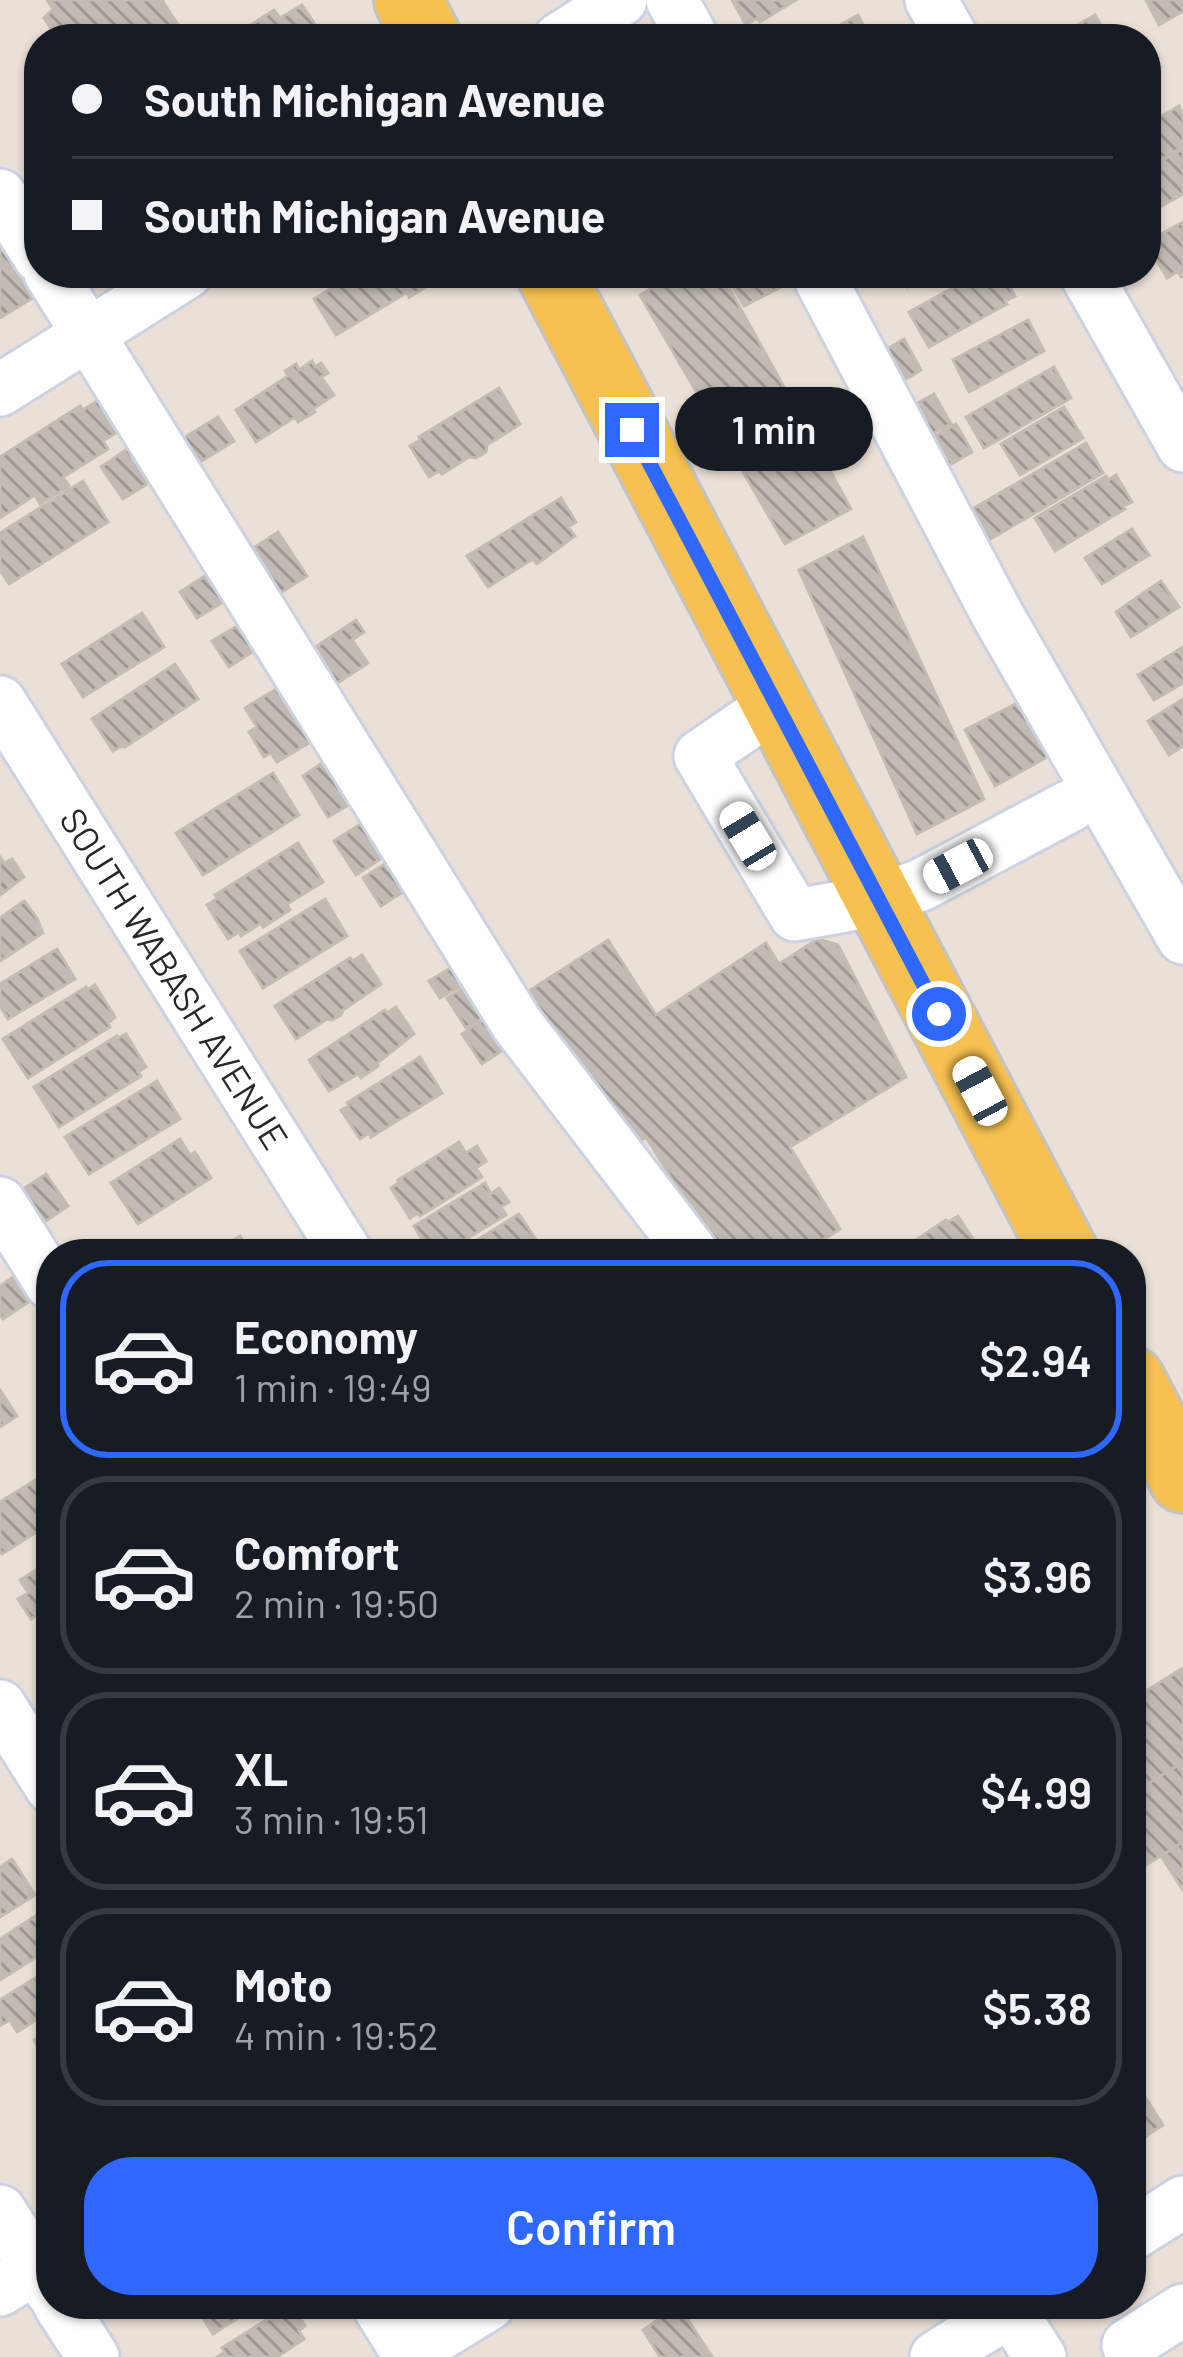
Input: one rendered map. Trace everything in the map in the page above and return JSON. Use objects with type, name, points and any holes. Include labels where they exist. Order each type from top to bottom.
[{"type":"main road","points":[[558,288],[1057,1239]]},
{"type":"main road","points":[[1146,1409],[1183,1479]]},
{"type":"street","points":[[583,24],[622,0]]},
{"type":"street","points":[[0,195],[24,233]]},
{"type":"street","points":[[59,288],[518,1024],[682,1239]]},
{"type":"street","points":[[0,390],[162,288]]},
{"type":"street","points":[[825,288],[997,614],[1183,938]]},
{"type":"street","points":[[1093,288],[1183,446]]},
{"type":"street","name":"SOUTH WABASH AVENUE","points":[[0,702],[338,1239]]},
{"type":"street","points":[[776,704],[700,756],[795,915],[879,900],[922,885],[1070,806]]},
{"type":"street","points":[[0,1203],[36,1260]]},
{"type":"street","points":[[0,1706],[36,1763]]},
{"type":"street","points":[[1146,2225],[1183,2202]]},
{"type":"street","points":[[0,2210],[36,2276]]},
{"type":"street","points":[[1128,2345],[1183,2310]]},
{"type":"street","points":[[66,2319],[93,2357]]},
{"type":"street","points":[[387,2319],[410,2356],[466,2319]]},
{"type":"street","points":[[936,2357],[993,2319]]},
{"type":"street","points":[[1020,2319],[1040,2357]]},
{"type":"building","points":[[47,0],[162,0],[177,24],[48,24],[44,18],[53,9]]},
{"type":"building","points":[[732,0],[796,0],[760,22],[758,18],[745,24]]},
{"type":"building","points":[[1146,0],[1183,0],[1183,11],[1158,24]]},
{"type":"building","points":[[302,5],[315,24],[252,24],[274,10],[280,18]]},
{"type":"building","points":[[858,15],[863,24],[842,24]]},
{"type":"building","points":[[1095,15],[1100,24],[1079,24]]},
{"type":"building","points":[[1179,106],[1183,114],[1183,147],[1161,159],[1161,116]]},
{"type":"building","points":[[1183,149],[1183,194],[1161,206],[1161,161]]},
{"type":"building","points":[[1183,222],[1181,277],[1178,271],[1167,278],[1161,268],[1161,234]]},
{"type":"building","points":[[8,243],[24,269],[24,288],[35,288],[39,294],[0,318],[0,248]]},
{"type":"building","points":[[332,288],[424,288],[409,297],[408,292],[336,335],[314,299]]},
{"type":"building","points":[[652,288],[729,288],[851,509],[785,544],[640,295]]},
{"type":"building","points":[[734,288],[779,288],[744,306]]},
{"type":"building","points":[[953,288],[1010,288],[1015,296],[929,347],[909,312]]},
{"type":"building","points":[[1028,320],[1044,351],[969,392],[953,360]]},
{"type":"building","points":[[904,339],[921,370],[891,388],[873,357]]},
{"type":"building","points":[[312,361],[315,367],[321,363],[328,373],[321,377],[334,395],[315,412],[298,422],[295,417],[256,442],[236,410],[288,376],[285,371],[296,364],[299,370]]},
{"type":"building","points":[[1054,367],[1071,398],[984,448],[966,417]]},
{"type":"building","points":[[499,388],[520,424],[476,458],[429,477],[410,446]]},
{"type":"building","points":[[934,394],[951,424],[920,440],[905,410]]},
{"type":"building","points":[[105,396],[125,427],[103,441],[108,449],[63,477],[69,486],[40,504],[35,495],[0,518],[0,457],[80,406],[83,410]]},
{"type":"building","points":[[1064,407],[1083,438],[1020,475],[1001,444]]},
{"type":"building","points":[[218,417],[234,441],[192,467],[177,442]]},
{"type":"building","points":[[956,424],[972,452],[941,470],[925,442]]},
{"type":"building","points":[[1086,443],[1103,473],[982,544],[964,514]]},
{"type":"building","points":[[133,445],[155,479],[123,499],[101,467]]},
{"type":"building","points":[[1116,475],[1132,502],[1055,551],[1035,518],[1106,476],[1108,480]]},
{"type":"building","points":[[83,481],[108,522],[9,584],[0,570],[0,533]]},
{"type":"building","points":[[561,498],[576,522],[568,527],[575,536],[537,564],[533,559],[488,587],[467,556]]},
{"type":"building","points":[[1132,529],[1149,555],[1102,584],[1085,558]]},
{"type":"building","points":[[278,532],[307,576],[277,595],[249,551]]},
{"type":"building","points":[[863,537],[984,799],[917,834],[799,570]]},
{"type":"building","points":[[210,573],[226,600],[197,618],[180,592]]},
{"type":"building","points":[[1161,581],[1179,607],[1131,637],[1116,612]]},
{"type":"building","points":[[142,613],[164,647],[83,697],[62,664]]},
{"type":"building","points":[[356,620],[364,632],[352,640],[368,663],[331,687],[308,652]]},
{"type":"building","points":[[244,622],[260,647],[229,667],[212,641]]},
{"type":"building","points":[[1183,647],[1183,683],[1154,700],[1138,675]]},
{"type":"building","points":[[175,664],[198,699],[113,751],[92,719]]},
{"type":"building","points":[[286,683],[319,737],[277,762],[271,753],[264,757],[249,732],[257,727],[245,708]]},
{"type":"building","points":[[1031,696],[1058,751],[995,786],[965,730]]},
{"type":"building","points":[[1183,699],[1183,746],[1169,755],[1148,721]]},
{"type":"building","points":[[330,758],[357,800],[328,817],[303,776]]},
{"type":"building","points":[[273,773],[299,815],[203,875],[176,833]]},
{"type":"building","points":[[370,818],[391,852],[356,875],[334,841]]},
{"type":"building","points":[[298,843],[323,882],[287,904],[290,910],[263,927],[261,923],[228,939],[207,905],[218,898],[215,895]]},
{"type":"building","points":[[0,857],[4,863],[12,859],[24,877],[0,895]]},
{"type":"building","points":[[391,860],[409,888],[381,906],[363,878]]},
{"type":"building","points":[[325,899],[347,936],[263,988],[240,951]]},
{"type":"building","points":[[24,901],[43,933],[0,961],[0,918]]},
{"type":"building","points":[[818,939],[838,945],[906,1077],[790,1147],[840,1229],[824,1239],[709,1239],[646,1137],[633,1146],[526,993],[608,940],[656,1015],[766,943],[779,964]]},
{"type":"building","points":[[57,949],[75,979],[8,1019],[0,1006],[0,984]]},
{"type":"building","points":[[362,955],[381,984],[341,1015],[296,1039],[275,1006]]},
{"type":"building","points":[[461,962],[472,979],[440,998],[429,981]]},
{"type":"building","points":[[476,980],[495,1010],[466,1028],[447,998]]},
{"type":"building","points":[[95,985],[115,1017],[110,1027],[28,1078],[3,1039]]},
{"type":"building","points":[[396,1007],[414,1034],[361,1078],[358,1074],[329,1091],[309,1060]]},
{"type":"building","points":[[492,1014],[513,1043],[482,1064],[462,1034]]},
{"type":"building","points":[[126,1034],[146,1067],[138,1072],[141,1076],[59,1127],[34,1087]]},
{"type":"building","points":[[420,1057],[442,1093],[371,1137],[369,1133],[360,1139],[341,1110]]},
{"type":"building","points":[[157,1081],[180,1119],[89,1174],[65,1137]]},
{"type":"building","points":[[180,1139],[190,1155],[195,1152],[211,1178],[138,1224],[111,1183]]},
{"type":"building","points":[[459,1142],[466,1153],[477,1146],[486,1161],[476,1168],[482,1177],[410,1218],[391,1188]]},
{"type":"building","points":[[46,1174],[68,1206],[37,1227],[14,1195]]},
{"type":"building","points":[[485,1183],[491,1194],[499,1188],[509,1202],[501,1207],[506,1215],[466,1239],[422,1239],[414,1226]]},
{"type":"building","points":[[519,1214],[536,1239],[479,1239]]},
{"type":"building","points":[[958,1216],[973,1239],[918,1239],[946,1220]]},
{"type":"building","points":[[19,1273],[36,1297],[3,1319],[0,1286]]},
{"type":"building","points":[[0,1390],[17,1416],[0,1427]]},
{"type":"building","points":[[36,1480],[36,1532],[2,1554],[0,1551],[0,1502]]},
{"type":"building","points":[[36,1570],[36,1616],[31,1619],[18,1599],[28,1593],[20,1580]]},
{"type":"building","points":[[1183,1668],[1183,1762],[1146,1785],[1146,1691]]},
{"type":"building","points":[[1183,1762],[1183,1842],[1146,1865],[1146,1785]]},
{"type":"building","points":[[1183,1842],[1183,1890],[1161,1856]]},
{"type":"building","points":[[12,1859],[35,1895],[0,1917],[0,1867]]},
{"type":"building","points":[[36,1916],[36,1957],[0,1980],[0,1939]]},
{"type":"building","points":[[36,1977],[36,2020],[17,2032],[10,2020],[1,2025],[0,2000]]},
{"type":"building","points":[[1146,2098],[1163,2125],[1146,2136]]},
{"type":"building","points":[[204,2319],[236,2319],[213,2334]]},
{"type":"building","points":[[268,2319],[301,2319],[305,2326],[299,2331],[304,2339],[277,2357],[217,2357],[225,2352],[222,2348]]},
{"type":"building","points":[[660,2319],[687,2319],[712,2357],[660,2357],[643,2330]]},
{"type":"route","points":[[632,430],[939,1014]]}]
